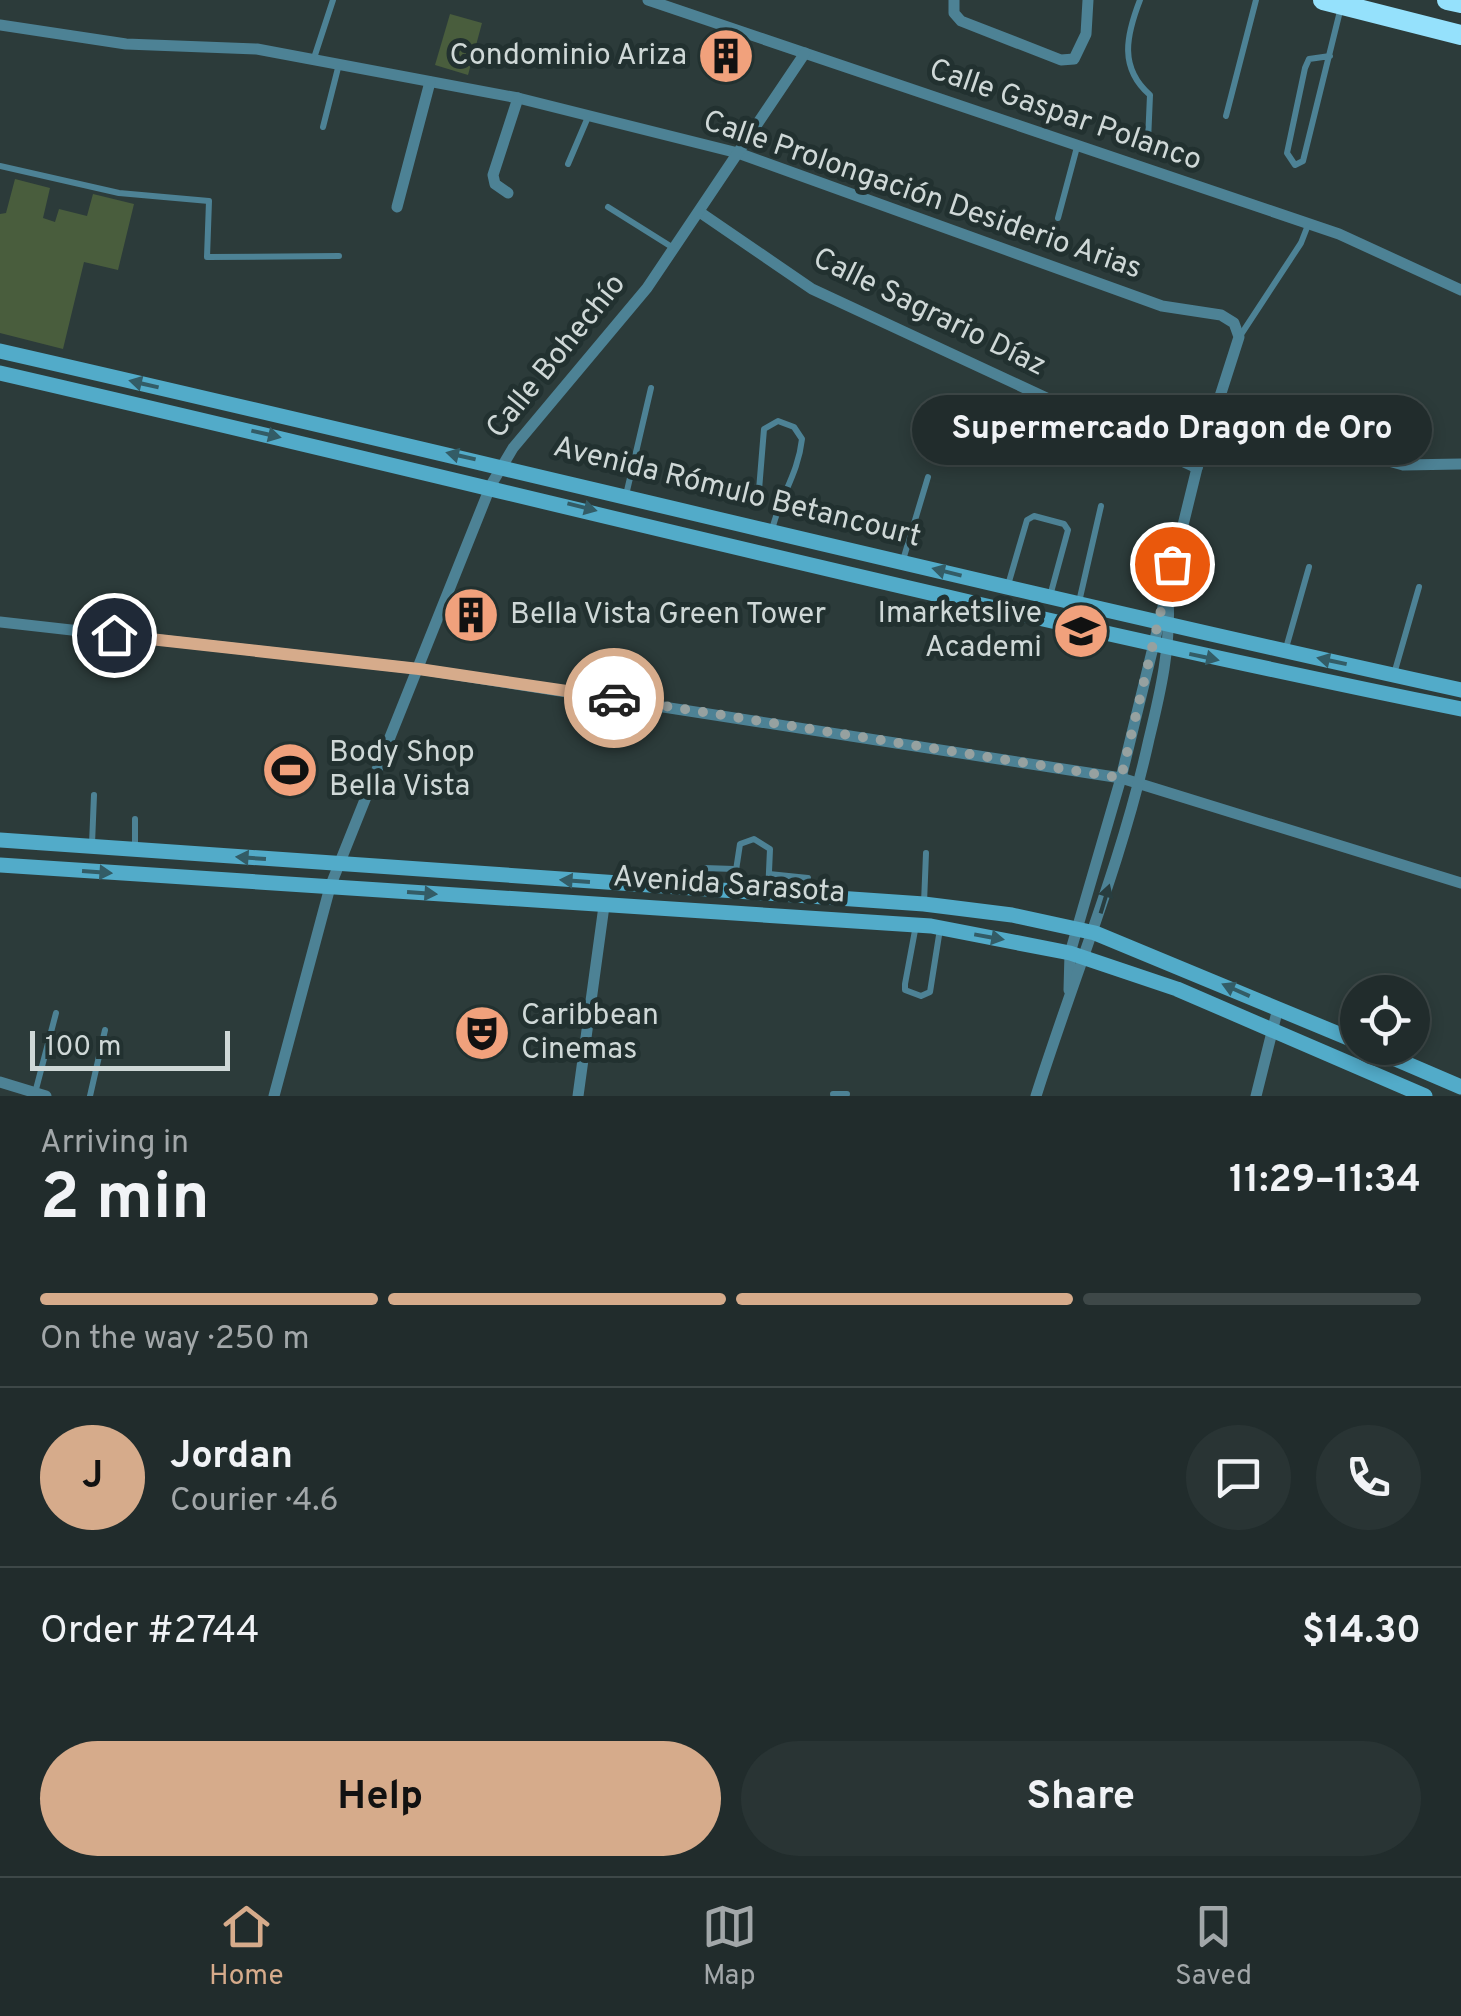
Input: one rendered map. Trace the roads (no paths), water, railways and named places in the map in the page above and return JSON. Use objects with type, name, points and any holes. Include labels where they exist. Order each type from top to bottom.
[{"type":"highway","points":[[1447,0],[1461,3]]},
{"type":"highway","points":[[1333,3],[1461,35]]},
{"type":"main road","name":"Avenida Rómulo Betancourt","points":[[0,351],[502,465],[1163,624],[1461,690]]},
{"type":"main road","name":"Avenida Rómulo Betancourt","points":[[0,373],[491,486],[1170,650],[1461,710]]},
{"type":"main road","name":"Avenida Sarasota","points":[[0,840],[924,904],[1076,928],[1340,1034]]},
{"type":"main road","name":"Avenida Sarasota","points":[[0,865],[940,928],[1077,956],[1177,989],[1425,1096]]},
{"type":"main road","points":[[1411,1065],[1461,1086]]},
{"type":"street","name":"Calle Gaspar Polanco","points":[[648,0],[1308,224],[1461,290]]},
{"type":"street","points":[[954,0],[954,13],[962,21],[1061,60],[1074,59],[1081,46],[1088,0]]},
{"type":"street","name":"Calle Prolongación Desiderio Arias","points":[[0,24],[80,39],[227,47],[314,58],[518,98],[738,153],[1162,306],[1221,315],[1234,323],[1239,337]]},
{"type":"street","name":"Calle Bohechío","points":[[274,1096],[287,1075],[330,887],[491,486],[502,465],[702,213],[806,53]]},
{"type":"street","points":[[397,207],[430,82]]},
{"type":"street","points":[[508,193],[495,184],[494,175],[518,98]]},
{"type":"street","name":"Calle Sagrario Díaz","points":[[702,213],[812,289],[1197,468]]},
{"type":"street","points":[[1036,1096],[1070,990],[1077,956],[1076,928],[1121,778],[1152,645],[1163,624],[1168,586],[1197,468],[1239,337]]},
{"type":"street","points":[[1307,438],[1402,465],[1461,464]]},
{"type":"street","points":[[0,622],[419,669],[1121,778],[1461,883]]},
{"type":"street","points":[[1077,956],[1094,934],[1139,783],[1170,650],[1163,624]]},
{"type":"street","points":[[578,1096],[604,906]]},
{"type":"street","points":[[1256,1096],[1278,1008]]},
{"type":"street","points":[[0,1082],[40,1094]]},
{"type":"lane","points":[[314,58],[333,0]]},
{"type":"lane","points":[[1140,0],[1126,55],[1135,82],[1150,95],[1148,141]]},
{"type":"lane","points":[[1226,116],[1256,0]]},
{"type":"lane","points":[[1330,56],[1309,59],[1305,68],[1286,152],[1295,165],[1306,155],[1330,56],[1333,3]]},
{"type":"lane","points":[[323,127],[339,63]]},
{"type":"lane","points":[[568,164],[588,117]]},
{"type":"lane","points":[[1058,218],[1077,147]]},
{"type":"lane","points":[[0,166],[119,193],[209,201],[207,257],[339,256]]},
{"type":"lane","points":[[608,207],[675,250]]},
{"type":"lane","points":[[1239,337],[1302,243],[1308,224]]},
{"type":"lane","points":[[626,495],[651,388]]},
{"type":"lane","points":[[708,492],[754,497],[759,490],[764,429],[778,421],[794,426],[802,439],[795,479],[780,497],[772,530]]},
{"type":"lane","points":[[903,561],[928,477]]},
{"type":"lane","points":[[1079,604],[1101,506]]},
{"type":"lane","points":[[1008,587],[1027,520],[1034,516],[1064,524],[1068,530],[1050,597]]},
{"type":"lane","points":[[1285,651],[1309,567]]},
{"type":"lane","points":[[1394,675],[1419,587]]},
{"type":"lane","points":[[346,782],[371,787]]},
{"type":"lane","points":[[92,847],[94,795]]},
{"type":"lane","points":[[134,819],[135,850]]},
{"type":"lane","points":[[732,891],[740,844],[754,839],[770,850],[768,894]]},
{"type":"lane","points":[[924,904],[926,853]]},
{"type":"lane","points":[[704,868],[734,869]]},
{"type":"lane","points":[[769,874],[808,878]]},
{"type":"lane","points":[[916,926],[904,984],[905,990],[921,996],[930,992],[940,928]]},
{"type":"lane","points":[[40,1094],[56,1013]]},
{"type":"lane","points":[[90,1096],[106,1030]]},
{"type":"lane","points":[[830,1096],[847,1094]]},
{"type":"place","name":"Condominio Ariza","points":[[726,56]]},
{"type":"place","name":"Supermercado Dragon de Oro","points":[[1172,564]]},
{"type":"place","name":"Bella Vista Green Tower","points":[[471,615]]},
{"type":"place","name":"Imarketslive Academi","points":[[1081,631]]},
{"type":"place","name":"Body Shop Bella Vista","points":[[290,770]]},
{"type":"place","name":"Caribbean Cinemas","points":[[482,1033]]}]
